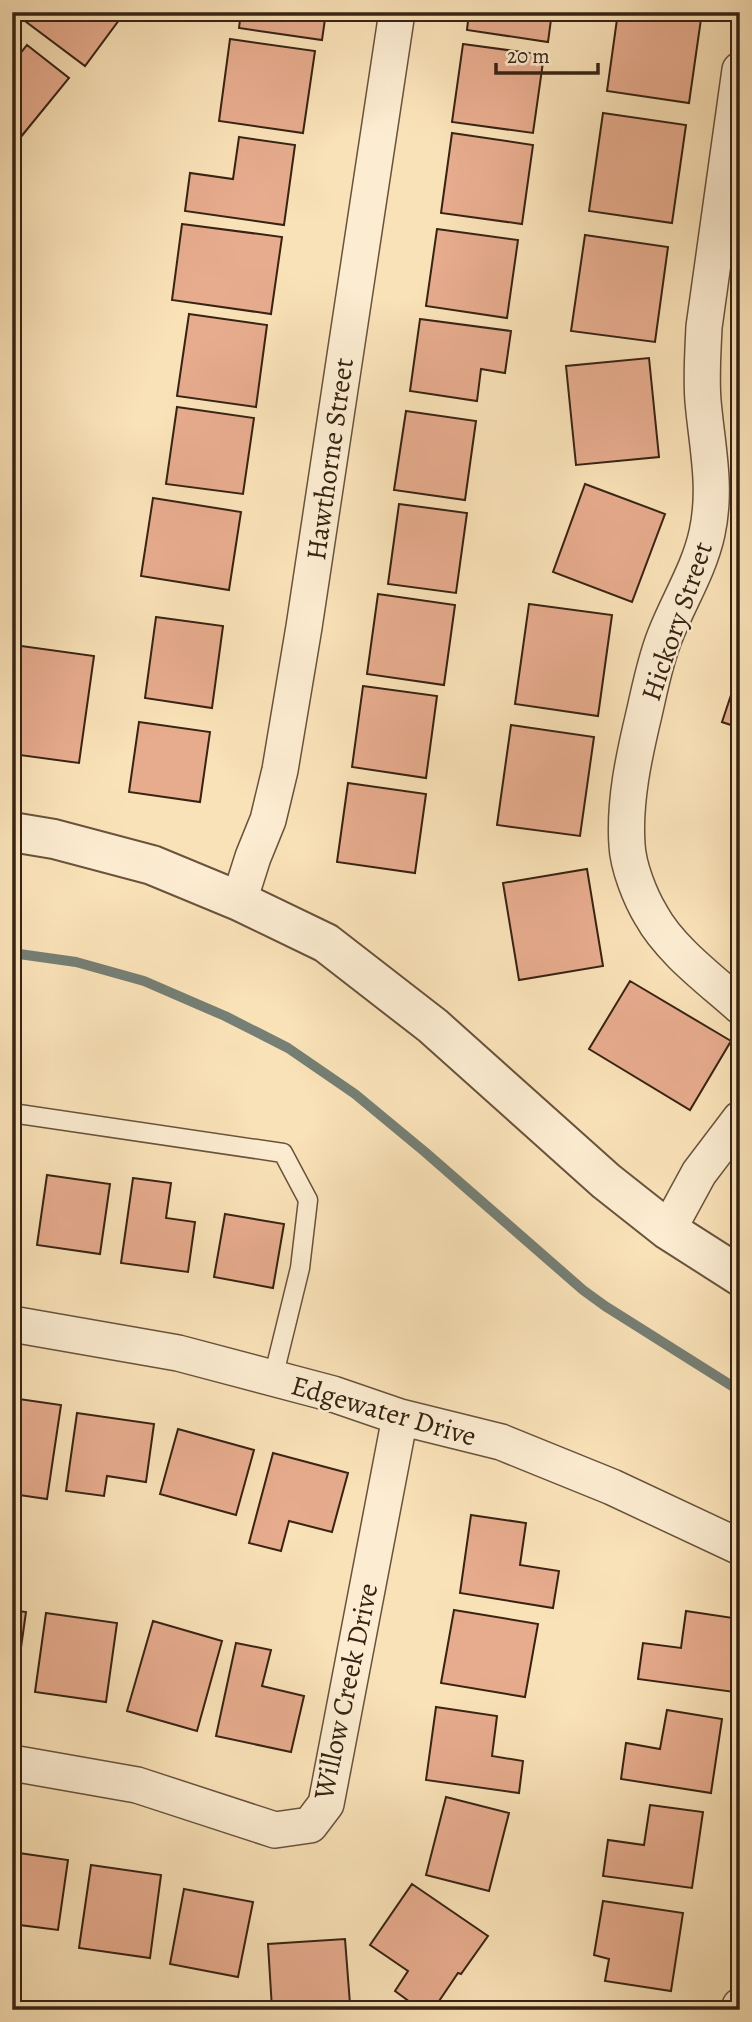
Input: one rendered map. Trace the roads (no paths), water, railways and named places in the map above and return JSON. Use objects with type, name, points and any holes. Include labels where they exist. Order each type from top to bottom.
[{"type":"street","name":"Hawthorne Street","points":[[239,901],[268,820],[280,770],[397,12]]},
{"type":"street","name":"Hickory Street","points":[[740,70],[704,337],[703,398],[712,463],[712,502],[707,534],[697,565],[664,637],[650,686],[631,779],[627,811],[627,848],[636,884],[651,917],[672,944],[740,1006]]},
{"type":"street","points":[[12,832],[54,839],[152,865],[239,901],[327,943],[433,1026],[606,1181],[668,1230],[740,1276]]},
{"type":"street","points":[[668,1230],[699,1172],[740,1119]]},
{"type":"street","name":"Edgewater Drive","points":[[12,1324],[178,1353],[333,1394],[400,1417],[501,1442],[612,1487],[740,1547]]},
{"type":"street","name":"Willow Creek Drive","points":[[12,1763],[137,1784],[275,1830],[310,1825],[326,1804],[400,1417]]},
{"type":"lane","points":[[12,1113],[282,1153],[308,1200],[300,1268],[273,1378]]},
{"type":"waterway","points":[[12,953],[76,962],[144,981],[225,1016],[288,1048],[355,1094],[583,1290],[740,1391]]}]
